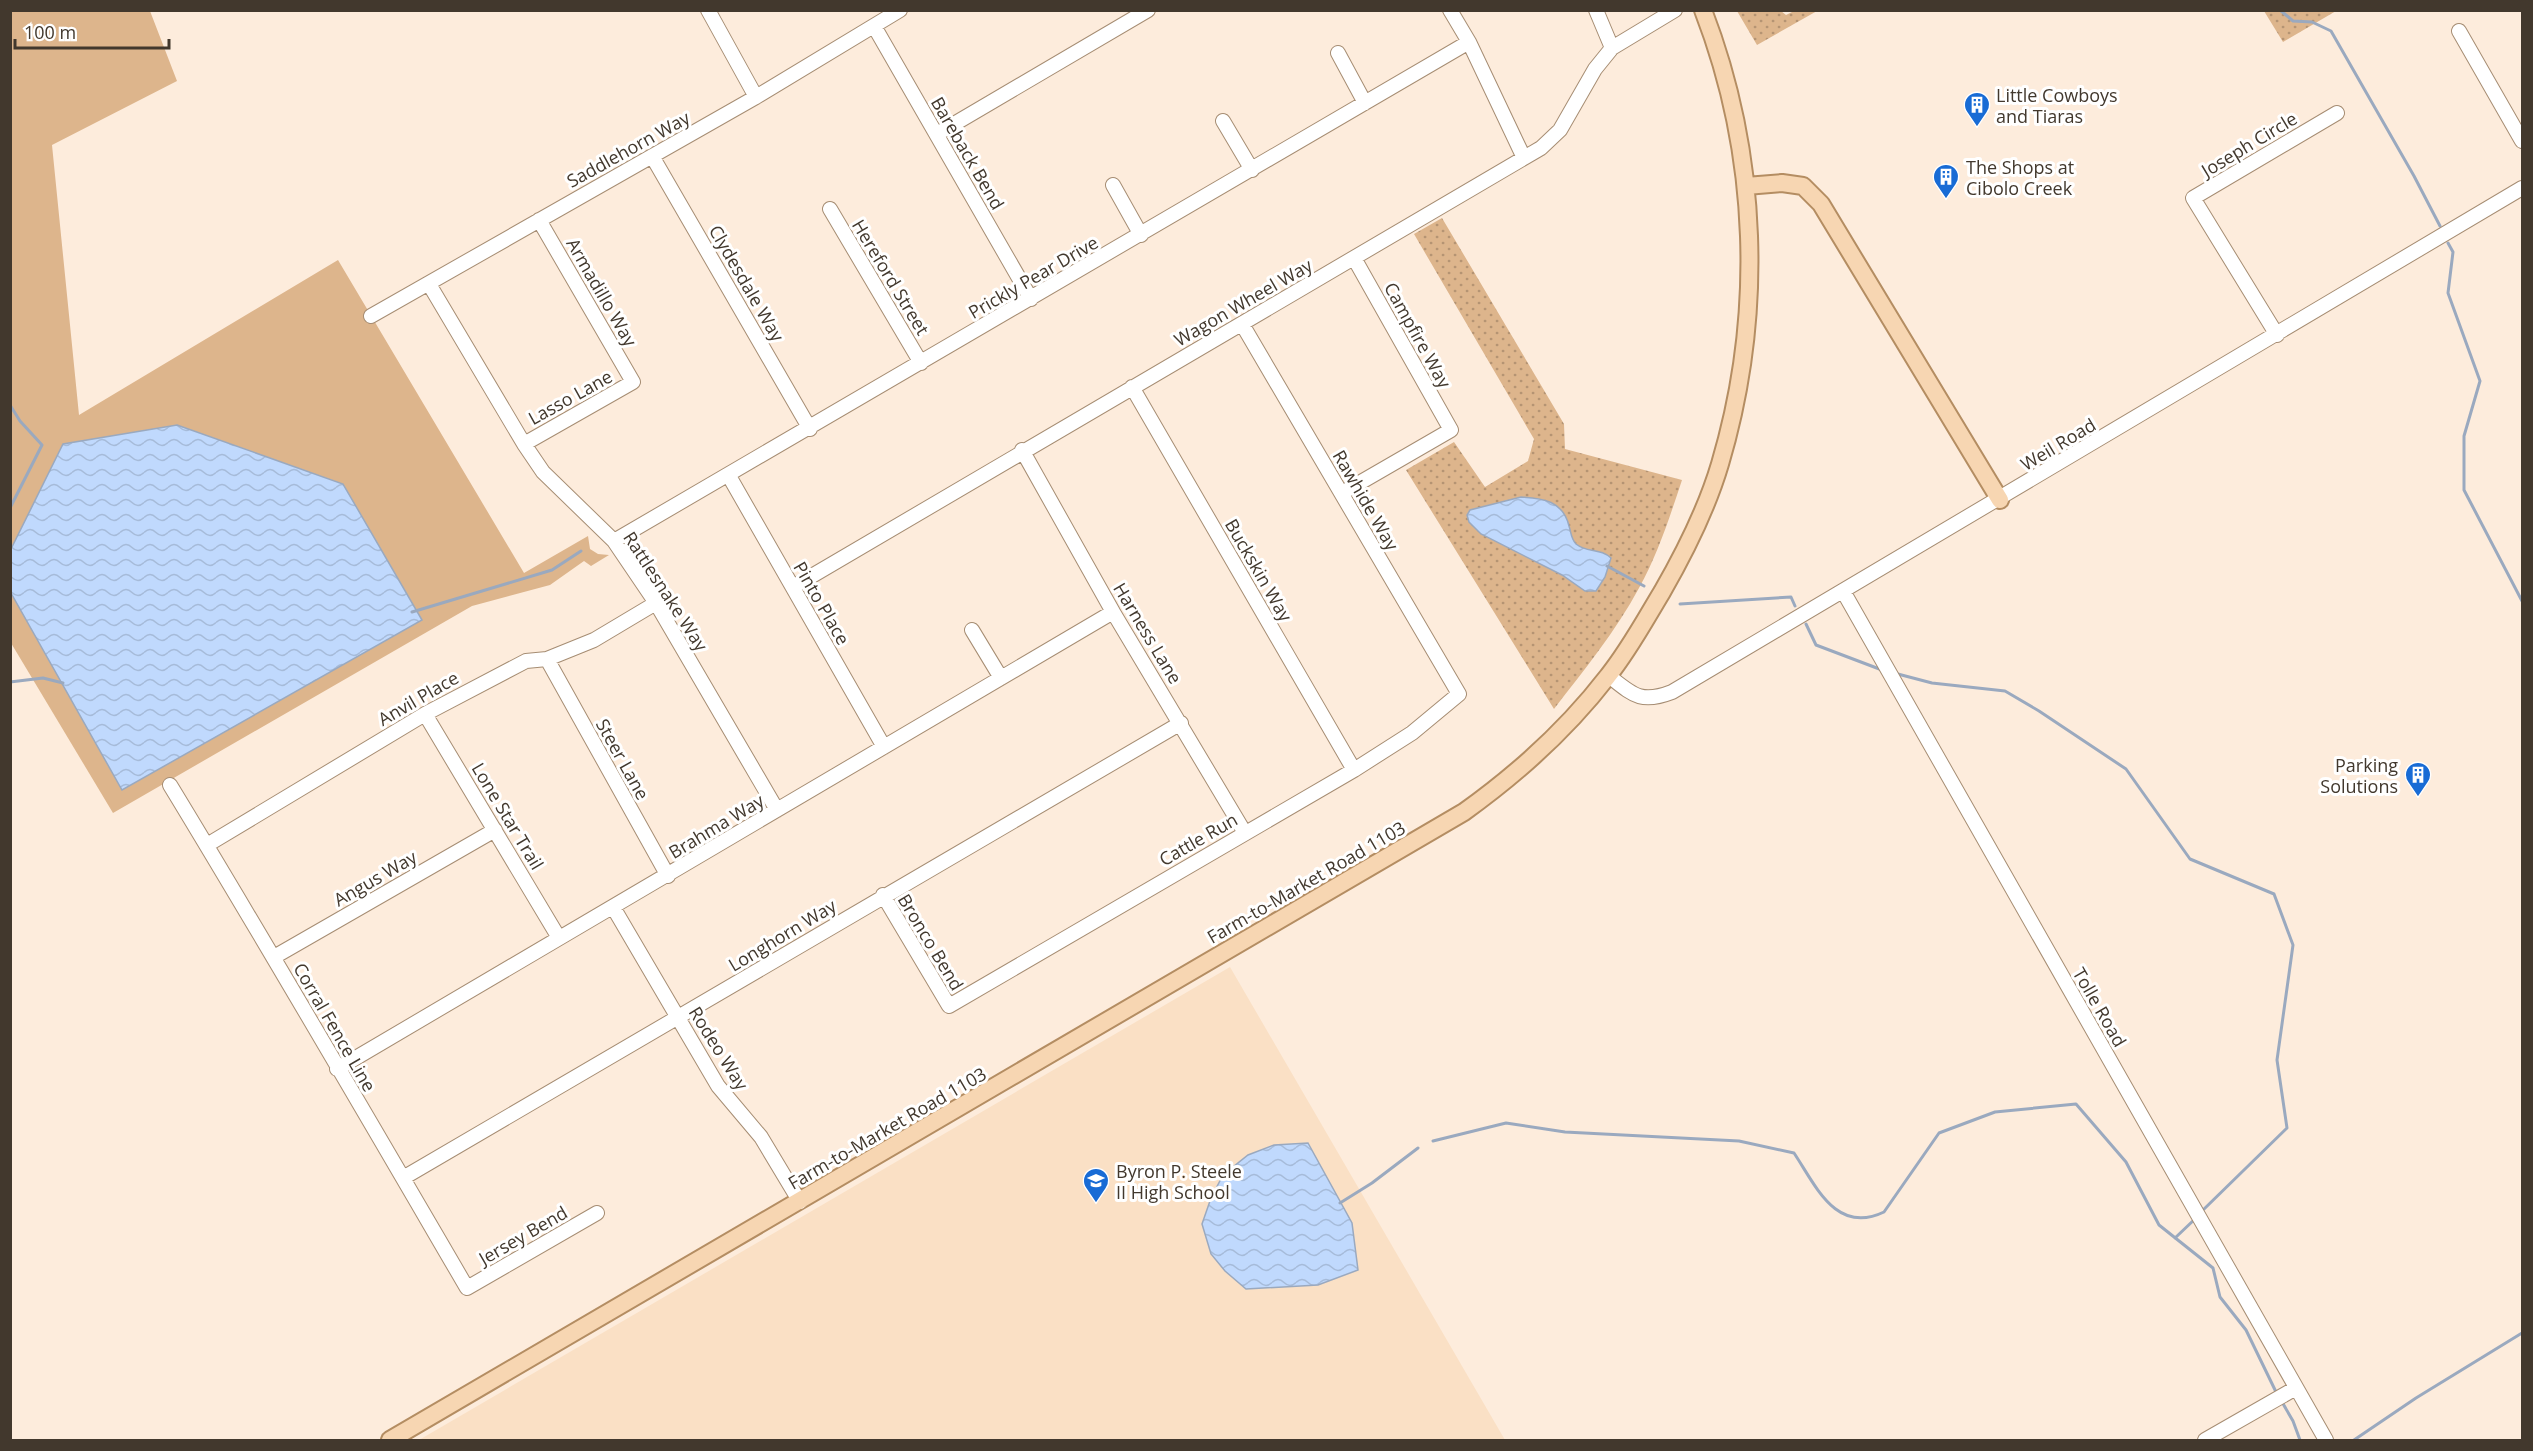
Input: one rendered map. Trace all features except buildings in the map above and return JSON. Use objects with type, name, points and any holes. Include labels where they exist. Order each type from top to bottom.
[{"type":"main road","name":"Farm-to-Market Road 1103","points":[[390,1440],[1464,812],[1513,774],[1559,731],[1609,676],[1672,575],[1704,507],[1720,466],[1736,402],[1748,306],[1749,225],[1746,186],[1727,81],[1703,10]]},
{"type":"main road","points":[[1746,186],[1782,183],[1803,186],[1825,209],[2000,500]]},
{"type":"street","points":[[708,10],[756,97]]},
{"type":"street","name":"Saddlehorn Way","points":[[371,316],[756,97],[900,10]]},
{"type":"street","points":[[937,134],[1148,10]]},
{"type":"street","points":[[1450,10],[1469,42],[1524,158]]},
{"type":"street","points":[[1596,10],[1612,48]]},
{"type":"street","name":"Wagon Wheel Way","points":[[792,587],[1022,450],[1541,148],[1560,130],[1595,69],[1612,48],[1675,10]]},
{"type":"street","name":"Bareback Bend","points":[[874,26],[1031,299]]},
{"type":"street","points":[[2459,31],[2523,141]]},
{"type":"street","name":"Prickly Pear Drive","points":[[614,541],[810,429],[1469,42]]},
{"type":"street","points":[[1338,52],[1365,103]]},
{"type":"street","name":"Joseph Circle","points":[[2277,335],[2193,198],[2337,113]]},
{"type":"street","points":[[1223,121],[1252,170]]},
{"type":"street","name":"Clydesdale Way","points":[[652,156],[810,429]]},
{"type":"street","points":[[1113,185],[1141,235]]},
{"type":"street","name":"Weil Road","points":[[1609,676],[1632,694],[1643,699],[1657,698],[1672,692],[2000,500],[2523,188]]},
{"type":"street","name":"Hereford Street","points":[[830,209],[921,363]]},
{"type":"street","name":"Armadillo Way","points":[[539,220],[633,382]]},
{"type":"street","name":"Campfire Way","points":[[1342,493],[1451,430],[1354,258]]},
{"type":"street","name":"Rattlesnake Way","points":[[429,284],[543,472],[614,541],[656,603],[777,810]]},
{"type":"street","name":"Rawhide Way","points":[[1242,324],[1459,694]]},
{"type":"street","name":"Lasso Lane","points":[[524,444],[633,382]]},
{"type":"street","name":"Buckskin Way","points":[[1132,387],[1354,770]]},
{"type":"street","name":"Harness Lane","points":[[1022,450],[1113,612],[1245,833]]},
{"type":"street","name":"Pinto Place","points":[[729,476],[884,747]]},
{"type":"street","name":"Tolle Road","points":[[1842,591],[2326,1440]]},
{"type":"street","name":"Anvil Place","points":[[207,845],[425,714],[526,662],[547,659],[594,639],[656,603]]},
{"type":"street","name":"Brahma Way","points":[[337,1069],[1113,612]]},
{"type":"street","points":[[972,630],[1000,678]]},
{"type":"street","name":"Steer Lane","points":[[547,659],[668,876]]},
{"type":"street","name":"Cattle Run","points":[[949,1006],[1354,770],[1412,733],[1459,694]]},
{"type":"street","name":"Lone Star Trail","points":[[425,714],[559,938]]},
{"type":"street","name":"Longhorn Way","points":[[403,1178],[1181,723]]},
{"type":"street","name":"Corral Fence Line","points":[[170,785],[274,957],[337,1069],[467,1288]]},
{"type":"street","name":"Angus Way","points":[[274,957],[495,830]]},
{"type":"street","name":"Bronco Bend","points":[[883,896],[949,1006]]},
{"type":"street","name":"Rodeo Way","points":[[613,908],[718,1086],[761,1137],[800,1202]]},
{"type":"street","name":"Jersey Bend","points":[[467,1288],[597,1214]]},
{"type":"street","points":[[2205,1440],[2296,1388]]},
{"type":"shaded area","points":[[11,11],[150,11],[177,81],[52,145],[79,415],[338,260],[524,573],[588,536],[590,549],[598,554],[609,555],[591,566],[584,561],[550,585],[472,606],[113,813],[11,643]]},
{"type":"shaded area","points":[[1737,11],[1781,11],[1786,15],[1794,11],[1817,11],[1757,45]]},
{"type":"shaded area","points":[[2264,11],[2336,11],[2283,42]]},
{"type":"shaded area","points":[[1442,218],[1564,424],[1565,449],[1682,480],[1658,548],[1639,588],[1610,635],[1554,709],[1406,470],[1454,442],[1485,487],[1528,461],[1534,439],[1414,234]]},
{"type":"shaded area","name":"Byron P. Steele II High School","points":[[1230,967],[1505,1440],[419,1440]]},
{"type":"water","points":[[177,425],[343,484],[422,620],[122,790],[11,593],[11,549],[63,444]]},
{"type":"water","points":[[1521,497],[1537,498],[1557,506],[1566,518],[1576,544],[1611,558],[1605,577],[1596,591],[1585,591],[1562,575],[1481,534],[1469,522],[1467,515],[1470,510]]},
{"type":"water","points":[[1308,1143],[1352,1223],[1358,1270],[1318,1285],[1246,1289],[1225,1271],[1211,1254],[1202,1224],[1211,1198],[1223,1175],[1248,1155],[1274,1145]]},
{"type":"waterway","points":[[2280,10],[2293,21],[2312,22],[2331,31],[2440,226]]},
{"type":"waterway","points":[[2448,243],[2453,252],[2448,293],[2480,381],[2464,436],[2464,490],[2522,601]]},
{"type":"waterway","points":[[10,405],[20,421],[42,445],[10,508]]},
{"type":"waterway","points":[[412,612],[552,570],[581,551]]},
{"type":"waterway","points":[[1607,566],[1644,586]]},
{"type":"waterway","points":[[1680,604],[1791,597],[1795,606]]},
{"type":"waterway","points":[[1806,624],[1816,645],[1882,670]]},
{"type":"waterway","points":[[1894,673],[1932,683],[2005,691],[2126,769],[2190,859],[2274,894],[2293,945],[2277,1060],[2287,1128],[2202,1211]]},
{"type":"waterway","points":[[10,682],[43,678],[63,683]]},
{"type":"waterway","points":[[1433,1141],[1506,1123],[1565,1132],[1739,1141],[1794,1153],[1829,1204],[1853,1217],[1867,1217],[1884,1212],[1939,1133],[1995,1112],[2076,1104],[2126,1162],[2159,1225],[2213,1268],[2220,1297],[2246,1330],[2277,1394]]},
{"type":"waterway","points":[[1340,1203],[1372,1183],[1418,1148]]},
{"type":"waterway","points":[[2175,1238],[2196,1218]]},
{"type":"waterway","points":[[2354,1440],[2416,1398],[2522,1333]]},
{"type":"waterway","points":[[2282,1402],[2293,1421],[2300,1440]]},
{"type":"place","name":"Little Cowboys and Tiaras","points":[[1977,128]]},
{"type":"place","name":"The Shops at Cibolo Creek","points":[[1946,200]]},
{"type":"place","name":"Parking Solutions","points":[[2418,798]]},
{"type":"place","name":"Byron P. Steele II High School","points":[[1096,1204]]}]
